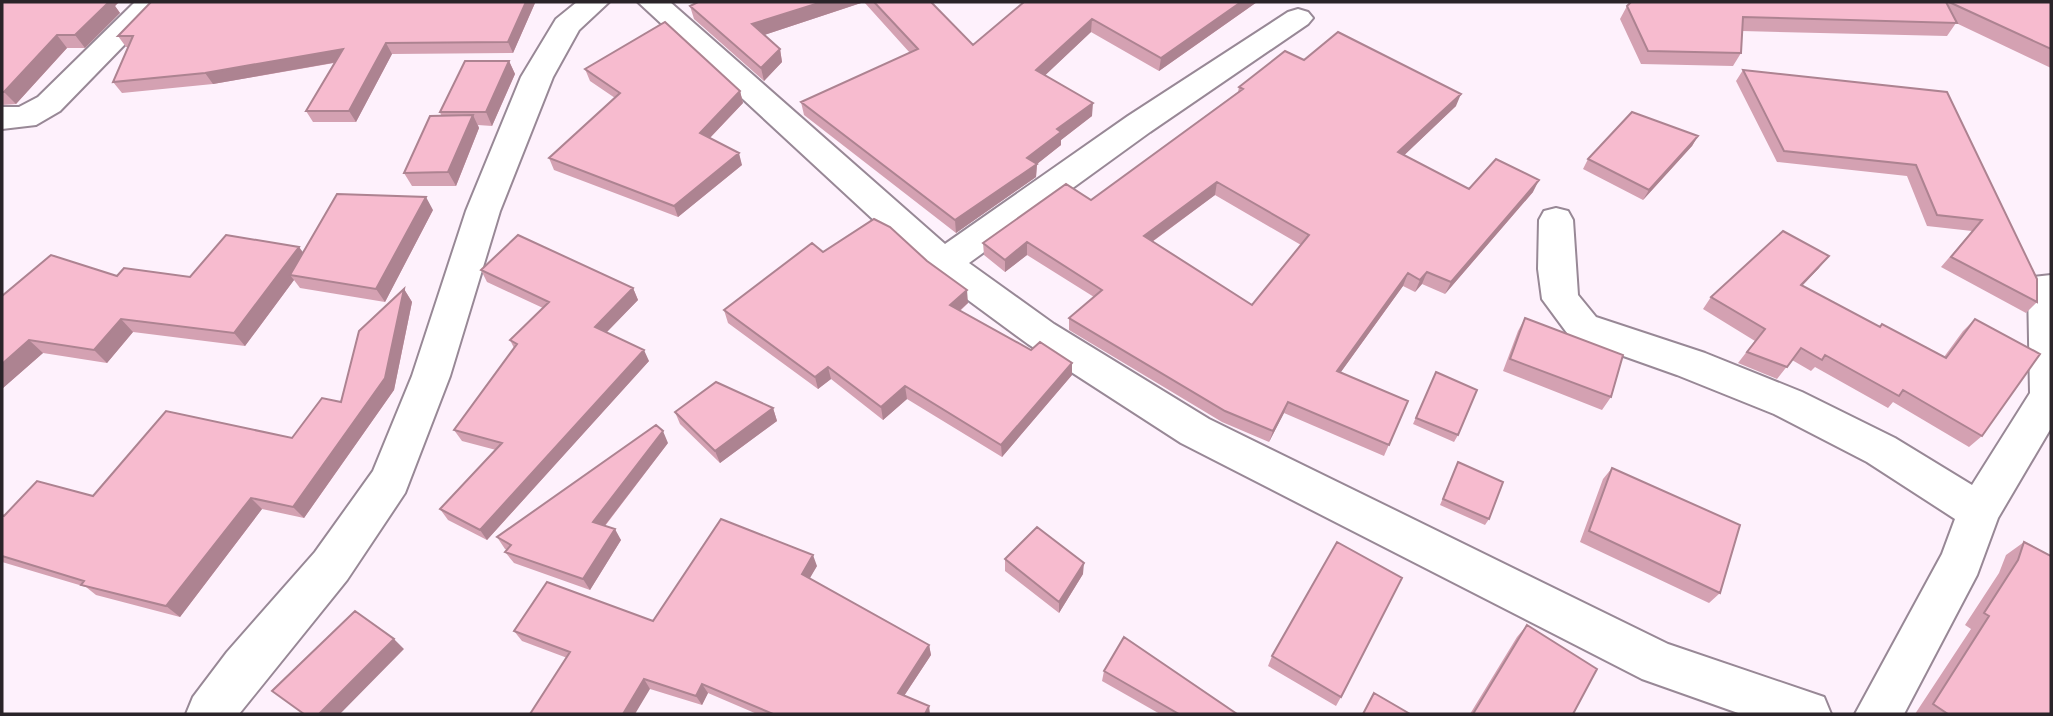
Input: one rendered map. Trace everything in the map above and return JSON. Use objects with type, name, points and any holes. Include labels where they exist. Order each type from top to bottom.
[{"type":"street","points":[[2,118],[25,118],[49,104],[151,2]]},
{"type":"street","points":[[210,714],[244,668],[331,566],[390,480],[431,376],[483,211],[537,77],[566,25],[594,2]]},
{"type":"street","points":[[653,2],[943,263],[1041,334],[1195,432],[1658,663],[1807,714]]},
{"type":"street","points":[[943,263],[1139,124],[1298,18]]},
{"type":"street","points":[[1556,220],[1556,269],[1560,299],[1583,327],[1691,364],[1788,403],[1881,450],[1979,512]]},
{"type":"street","points":[[1879,714],[1961,561],[1979,512],[2051,395],[2046,287]]},
{"type":"building","points":[[2,2],[109,2],[75,35],[57,35],[2,92]]},
{"type":"building","points":[[151,2],[526,2],[508,42],[386,43],[349,111],[306,111],[343,49],[205,73],[113,82],[133,36],[118,36]]},
{"type":"building","points":[[698,2],[822,2],[752,24],[780,49],[761,68],[690,6]]},
{"type":"building","points":[[874,2],[931,2],[973,45],[1024,2],[1241,2],[1161,58],[1092,19],[1036,70],[1093,103],[1057,129],[1061,132],[1027,158],[1037,164],[955,220],[801,102],[918,49]]},
{"type":"building","points":[[1631,2],[1946,2],[1957,23],[1743,17],[1741,53],[1648,51],[1627,6]]},
{"type":"building","points":[[1949,2],[2051,2],[2051,49]]},
{"type":"building","points":[[665,22],[740,91],[700,133],[739,153],[674,206],[549,158],[620,93],[585,69]]},
{"type":"building","points":[[1338,32],[1461,94],[1398,152],[1469,189],[1496,159],[1539,180],[1451,282],[1427,272],[1420,280],[1408,273],[1337,371],[1408,401],[1389,445],[1288,402],[1273,431],[1225,411],[1069,318],[1102,290],[1027,242],[1005,260],[983,243],[1066,184],[1091,200],[1243,89],[1239,87],[1285,51],[1304,60]],"holes":[[[1217,182],[1309,235],[1252,305],[1144,236]]]},
{"type":"building","points":[[465,61],[509,61],[486,112],[440,112]]},
{"type":"building","points":[[1743,70],[1947,92],[2037,279],[2037,302],[1951,257],[1982,220],[1937,215],[1916,165],[1784,151]]},
{"type":"building","points":[[1632,112],[1698,136],[1649,190],[1588,159]]},
{"type":"building","points":[[473,115],[448,172],[404,173],[430,116]]},
{"type":"building","points":[[337,194],[426,197],[376,289],[290,275]]},
{"type":"building","points":[[874,219],[890,227],[927,261],[967,290],[950,305],[1031,350],[1040,342],[1072,363],[1001,445],[905,386],[881,407],[828,367],[815,377],[724,310],[812,243],[823,252]]},
{"type":"building","points":[[1783,231],[1829,256],[1801,285],[1880,327],[1882,324],[1946,358],[1975,319],[2040,354],[1982,436],[1903,390],[1899,396],[1825,355],[1822,360],[1801,348],[1787,367],[1747,352],[1765,329],[1711,297]]},
{"type":"building","points":[[226,235],[299,247],[234,333],[121,319],[94,350],[29,340],[2,364],[2,296],[51,255],[117,276],[124,268],[190,277]]},
{"type":"building","points":[[518,235],[633,288],[595,327],[644,350],[480,530],[440,509],[502,443],[454,430],[517,344],[510,340],[549,302],[481,270]]},
{"type":"building","points":[[404,289],[385,378],[293,507],[251,498],[166,606],[81,585],[84,581],[2,556],[2,515],[4,516],[37,481],[93,496],[166,411],[292,438],[322,398],[341,402],[359,331]]},
{"type":"building","points":[[1525,318],[1623,355],[1611,397],[1510,359]]},
{"type":"building","points":[[1436,372],[1477,390],[1458,435],[1416,418]]},
{"type":"building","points":[[716,382],[773,408],[715,451],[675,412]]},
{"type":"building","points":[[656,425],[663,431],[593,522],[615,529],[583,579],[505,552],[511,545],[497,537]]},
{"type":"building","points":[[1458,462],[1503,482],[1489,519],[1443,499]]},
{"type":"building","points":[[1612,468],[1740,525],[1720,593],[1589,531]]},
{"type":"building","points":[[721,519],[813,555],[802,574],[929,645],[898,693],[929,706],[925,714],[773,714],[702,684],[696,696],[644,679],[623,714],[530,714],[570,652],[514,631],[547,582],[653,621]]},
{"type":"building","points":[[1037,527],[1084,563],[1059,602],[1005,559]]},
{"type":"building","points":[[1337,542],[1402,578],[1341,697],[1272,656]]},
{"type":"building","points":[[2024,542],[2051,556],[2051,714],[1948,714],[1933,704],[1989,616],[1984,613],[2018,560]]},
{"type":"building","points":[[355,611],[394,639],[319,714],[304,714],[272,691]]},
{"type":"building","points":[[1527,625],[1597,669],[1573,714],[1473,714]]},
{"type":"building","points":[[1124,637],[1237,714],[1179,714],[1104,671]]},
{"type":"building","points":[[1374,693],[1410,714],[1363,714]]}]
